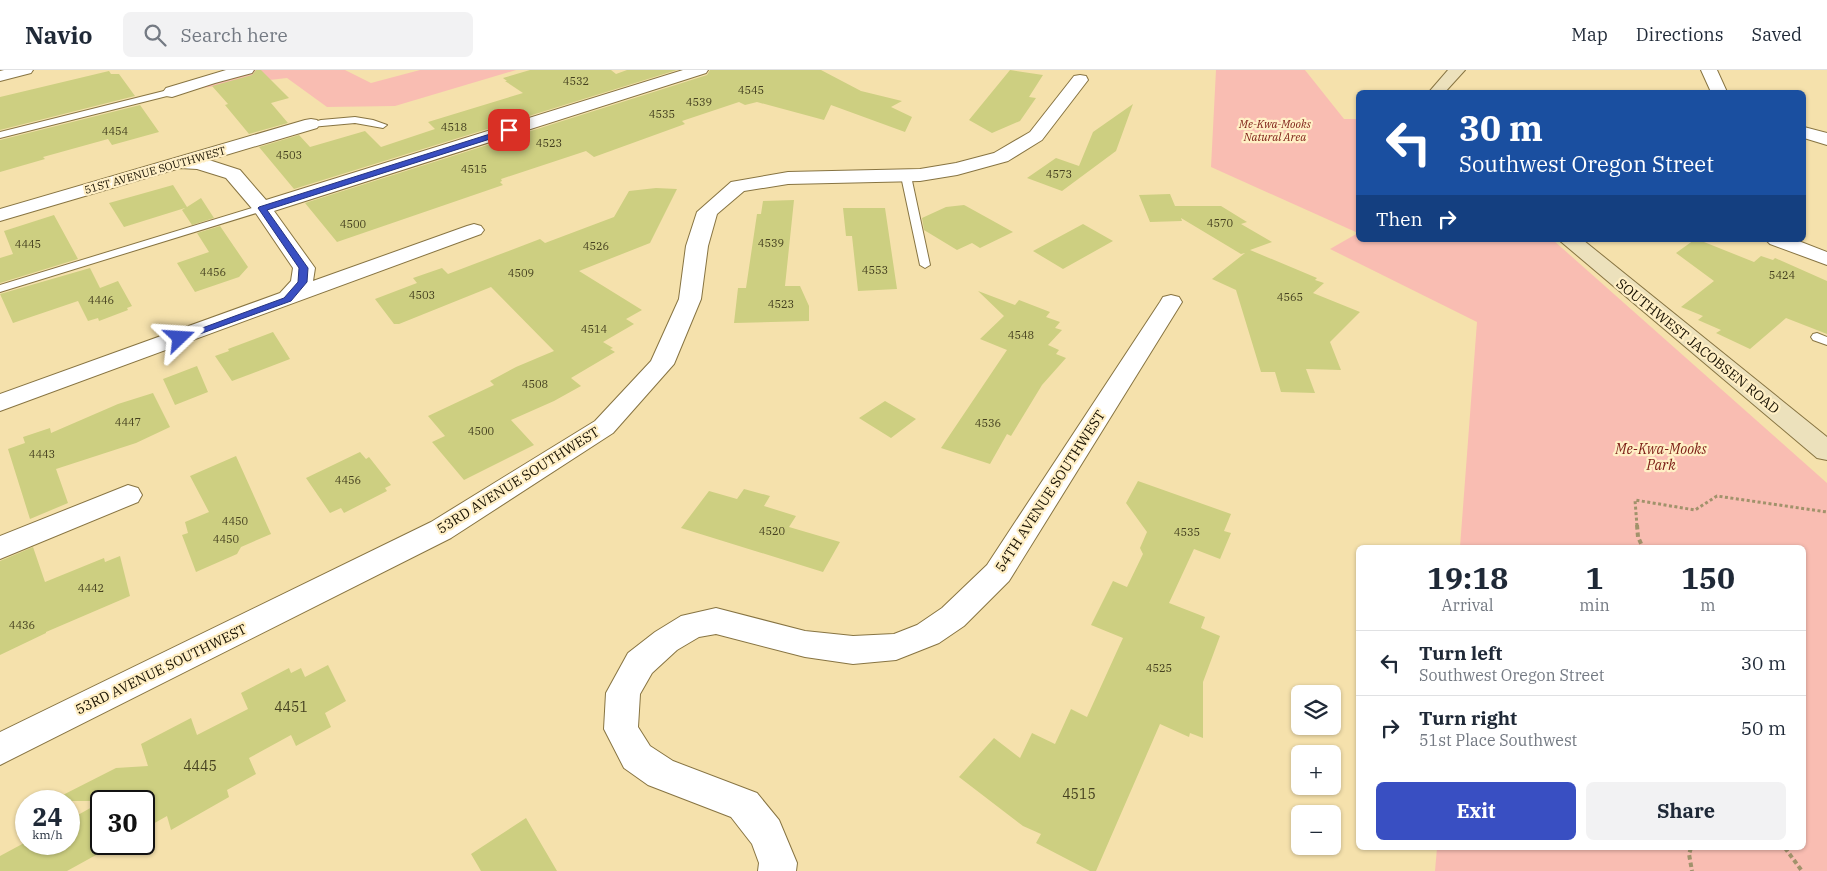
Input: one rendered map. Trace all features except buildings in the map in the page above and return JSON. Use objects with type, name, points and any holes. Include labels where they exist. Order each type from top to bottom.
[{"type":"street","points":[[0,76],[25,70]]},
{"type":"street","points":[[172,92],[209,79],[246,70]]},
{"type":"street","points":[[262,208],[700,70]]},
{"type":"street","points":[[1439,90],[1457,70]]},
{"type":"street","points":[[1709,70],[1718,90]]},
{"type":"street","name":"53RD AVENUE SOUTHWEST","points":[[0,749],[441,530],[604,427],[662,364],[690,299],[697,246],[707,212],[738,186],[788,178],[906,176],[957,169],[1001,157],[1036,136],[1080,80]]},
{"type":"street","name":"51ST AVENUE SOUTHWEST","points":[[0,215],[311,124]]},
{"type":"street","points":[[1806,133],[1827,139]]},
{"type":"street","points":[[167,167],[197,163],[216,167],[233,174],[262,208],[304,268],[302,282],[287,300]]},
{"type":"street","points":[[0,403],[287,300],[474,230]]},
{"type":"street","name":"SOUTHWEST JACOBSEN ROAD","points":[[1572,242],[1827,452]]},
{"type":"street","points":[[1782,242],[1827,259]]},
{"type":"street","name":"54TH AVENUE SOUTHWEST","points":[[777,871],[778,863],[766,833],[744,805],[661,773],[637,757],[621,729],[623,693],[640,663],[666,641],[692,625],[716,621],[805,644],[853,650],[896,647],[928,634],[953,616],[998,573],[1171,302]]},
{"type":"street","points":[[0,548],[128,495]]},
{"type":"lane","points":[[0,135],[172,92]]},
{"type":"lane","points":[[311,124],[347,119],[364,119],[383,125]]},
{"type":"lane","points":[[906,176],[925,265]]},
{"type":"lane","points":[[0,289],[262,208]]},
{"type":"path","points":[[1642,545],[1638,537],[1634,500],[1695,510],[1717,496],[1827,512]]},
{"type":"path","points":[[1691,850],[1692,871]]},
{"type":"path","points":[[1786,850],[1802,871]]},
{"type":"green space","points":[[238,70],[345,70],[371,83],[420,70],[516,70],[395,106],[327,107],[287,78],[200,88]]},
{"type":"green space","name":"Me-Kwa-Mooks Park","points":[[1216,70],[1305,70],[1344,119],[1356,119],[1356,232],[1211,167]]},
{"type":"green space","name":"Me-Kwa-Mooks Park","points":[[1356,234],[1356,242],[1555,242],[1827,483],[1827,871],[1435,871],[1437,850],[1806,850],[1806,545],[1460,545],[1477,322],[1330,249]]},
{"type":"route","points":[[180,338],[287,300],[302,282],[304,268],[262,208],[509,130]]},
{"type":"park label","name":"Me-Kwa-Mooks Natural Area","points":[[1275,130]]}]
